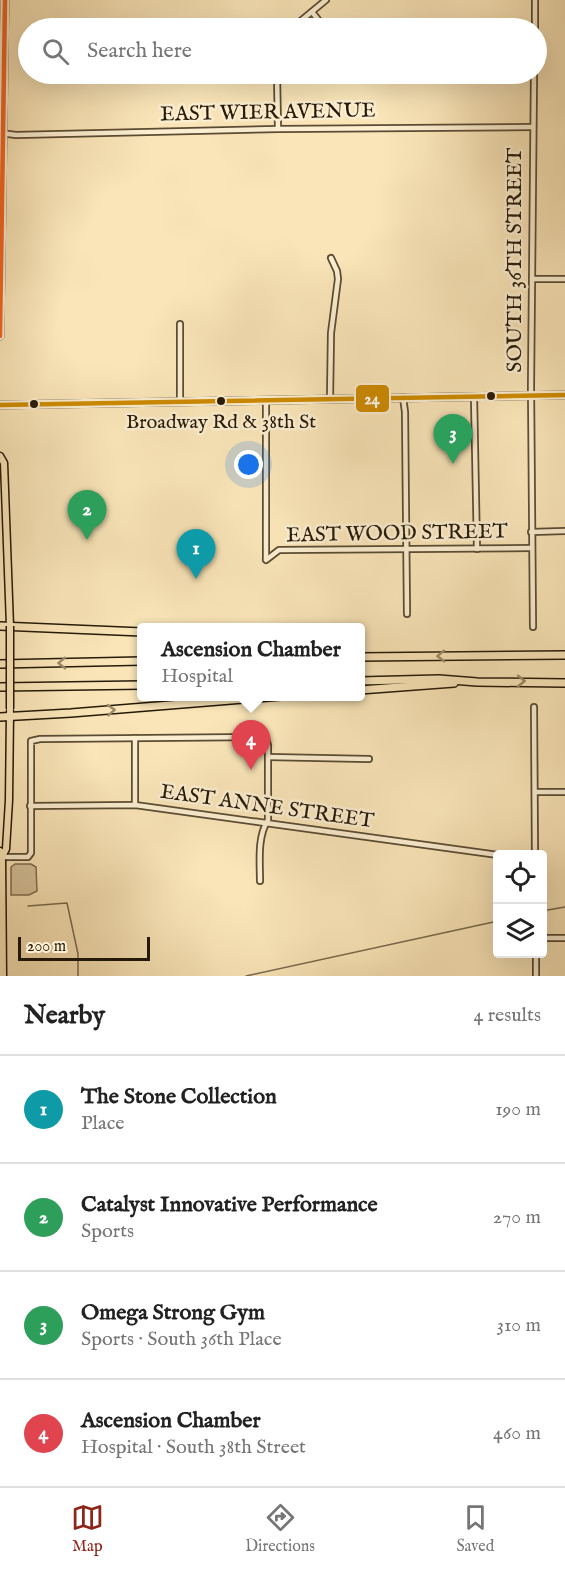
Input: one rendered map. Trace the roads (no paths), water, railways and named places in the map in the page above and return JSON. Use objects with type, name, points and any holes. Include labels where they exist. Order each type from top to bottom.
[{"type":"highway","points":[[0,626],[137,632]]},
{"type":"highway","points":[[365,656],[565,655]]},
{"type":"highway","points":[[0,664],[137,661]]},
{"type":"highway","points":[[365,681],[440,679],[477,682],[565,683]]},
{"type":"highway","points":[[365,690],[477,682]]},
{"type":"highway","points":[[0,687],[137,686]]},
{"type":"highway","points":[[0,717],[10,713],[83,713],[223,701]]},
{"type":"main road","points":[[0,336],[1,134],[5,0]]},
{"type":"main road","points":[[0,405],[565,395]]},
{"type":"main road","points":[[0,456],[4,464],[10,626],[9,800],[6,849],[1,855],[3,976]]},
{"type":"street","points":[[304,18],[326,0]]},
{"type":"street","points":[[535,0],[535,18]]},
{"type":"street","points":[[312,12],[317,18]]},
{"type":"street","points":[[277,84],[278,129]]},
{"type":"street","name":"SOUTH 36TH STREET","points":[[533,627],[531,395],[534,84]]},
{"type":"street","name":"EAST WIER AVENUE","points":[[1,134],[532,127]]},
{"type":"street","points":[[330,399],[331,333],[338,279],[331,258]]},
{"type":"street","points":[[532,279],[565,279]]},
{"type":"street","points":[[180,324],[180,402]]},
{"type":"street","points":[[474,396],[477,549]]},
{"type":"street","points":[[404,397],[407,614]]},
{"type":"street","name":"EAST WOOD STREET","points":[[266,400],[266,560],[279,550],[532,548]]},
{"type":"street","name":"EAST WOOD STREET","points":[[531,532],[565,531]]},
{"type":"street","points":[[534,707],[535,850]]},
{"type":"street","points":[[1,855],[25,857],[31,853],[31,741],[40,739],[261,737],[266,738],[268,758],[268,820],[261,843],[260,881]]},
{"type":"street","points":[[135,738],[135,806]]},
{"type":"street","points":[[268,758],[369,759]]},
{"type":"street","points":[[535,792],[565,792]]},
{"type":"street","name":"EAST ANNE STREET","points":[[30,806],[135,806],[493,854]]},
{"type":"street","points":[[547,938],[565,938]]},
{"type":"street","points":[[536,958],[536,976]]},
{"type":"waterway","points":[[28,906],[67,903],[78,954],[78,976]]},
{"type":"waterway","points":[[547,910],[565,907]]},
{"type":"waterway","points":[[246,976],[493,922]]},
{"type":"place","name":"Broadway Rd & 38th St","points":[[221,401]]},
{"type":"place","name":"Omega Strong Gym","points":[[453,464]]},
{"type":"place","name":"Catalyst Innovative Performance","points":[[87,540]]},
{"type":"place","name":"The Stone Collection","points":[[196,579]]},
{"type":"place","name":"Ascension Chamber","points":[[251,770]]}]
